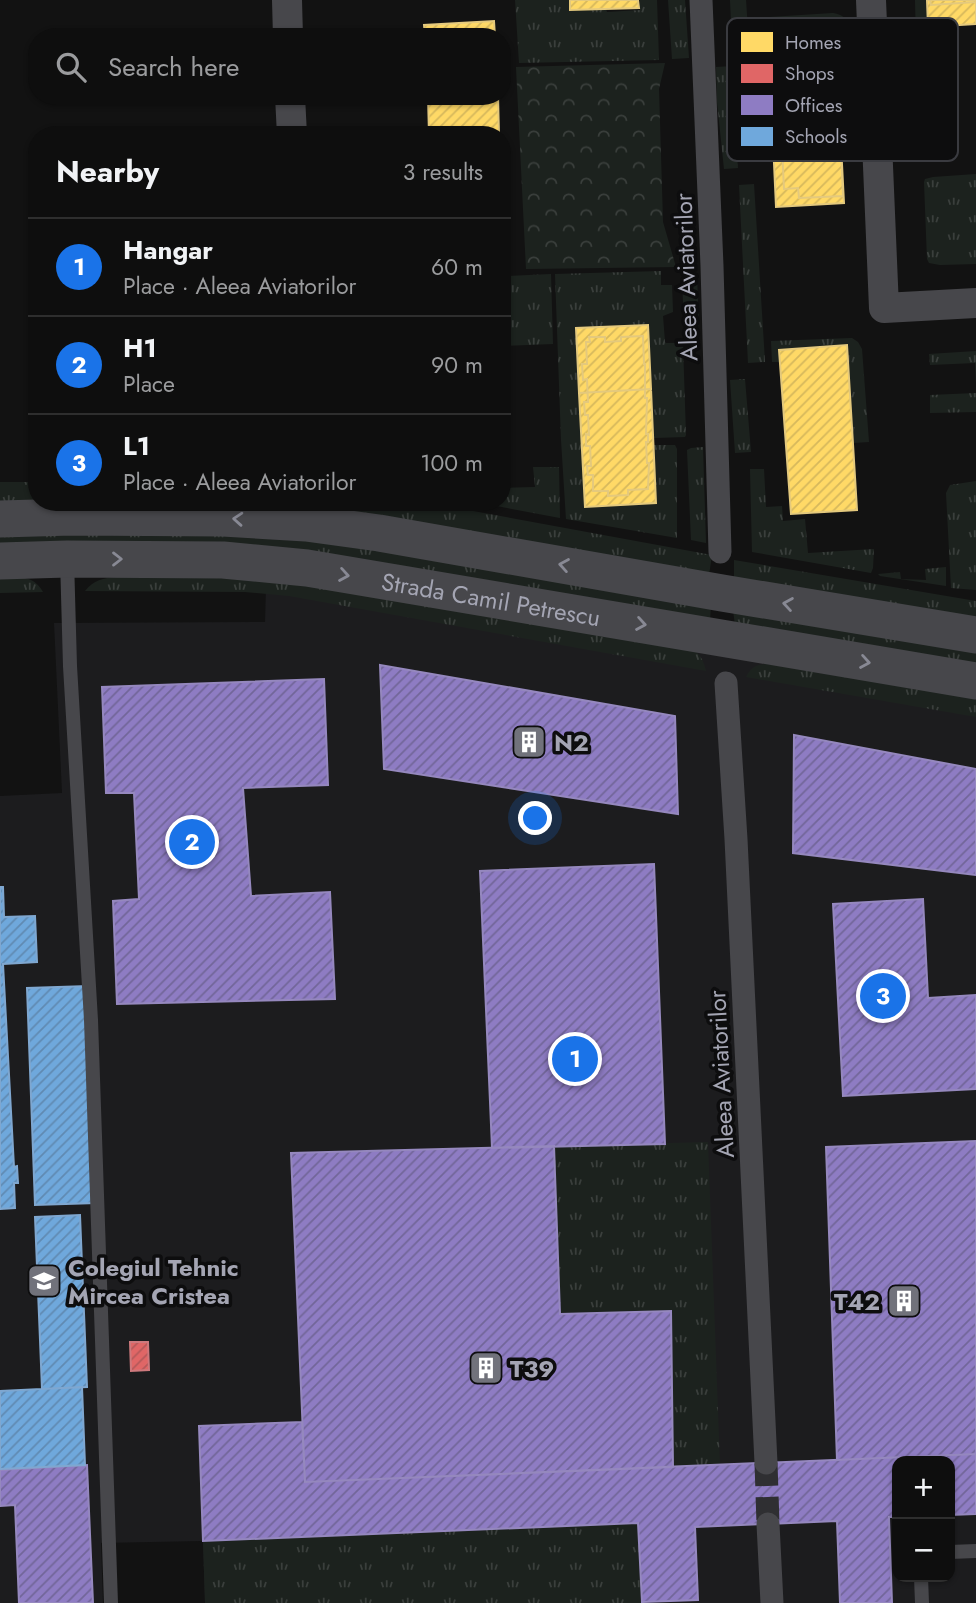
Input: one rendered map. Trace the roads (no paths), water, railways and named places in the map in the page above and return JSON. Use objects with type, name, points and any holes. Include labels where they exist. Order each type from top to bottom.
[{"type":"street","points":[[287,0],[288,28]]},
{"type":"street","name":"Aleea Aviatorilor","points":[[701,0],[720,552]]},
{"type":"street","points":[[871,0],[872,18]]},
{"type":"street","points":[[290,105],[292,126]]},
{"type":"street","points":[[878,161],[884,308],[976,303]]},
{"type":"street","name":"Strada Camil Petrescu","points":[[0,519],[223,518],[305,513],[379,533],[976,635]]},
{"type":"street","name":"Strada Camil Petrescu","points":[[0,561],[223,560],[307,568],[976,681]]},
{"type":"street","name":"Aleea Aviatorilor","points":[[726,683],[766,1463]]},
{"type":"street","points":[[768,1524],[772,1603]]},
{"type":"lane","points":[[67,559],[70,666],[91,1020],[111,1603]]},
{"type":"lane","points":[[955,1552],[976,1551]]},
{"type":"lane","points":[[922,1582],[922,1603]]},
{"type":"tunnel","points":[[766,1463],[768,1524]]},
{"type":"place","name":"N2","points":[[529,742]]},
{"type":"place","name":"H1","points":[[192,842]]},
{"type":"place","name":"L1","points":[[883,996]]},
{"type":"place","name":"Hangar","points":[[575,1059]]},
{"type":"place","name":"Colegiul Tehnic Mircea Cristea","points":[[44,1281]]},
{"type":"place","name":"T42","points":[[904,1301]]},
{"type":"place","name":"T39","points":[[486,1368]]}]
